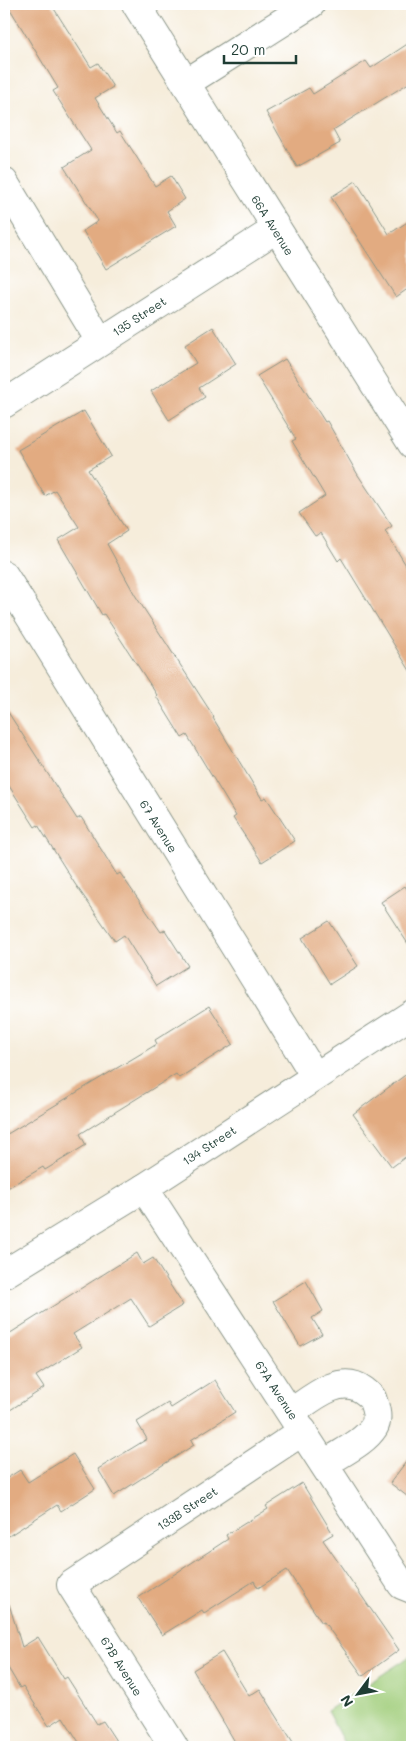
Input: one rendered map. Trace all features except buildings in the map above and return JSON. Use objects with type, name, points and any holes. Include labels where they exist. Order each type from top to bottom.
[{"type":"street","name":"66A Avenue","points":[[136,4],[412,444]]},
{"type":"street","points":[[186,83],[311,4]]},
{"type":"street","points":[[4,182],[100,341]]},
{"type":"street","name":"135 Street","points":[[4,404],[276,229]]},
{"type":"street","name":"67 Avenue","points":[[4,575],[315,1076]]},
{"type":"street","name":"134 Street","points":[[4,1274],[144,1188],[412,1014]]},
{"type":"street","name":"67A Avenue","points":[[144,1188],[402,1585],[412,1588]]},
{"type":"street","points":[[297,1422],[322,1392],[342,1384],[358,1386],[372,1397],[378,1413],[374,1426],[357,1442],[325,1464]]},
{"type":"street","name":"133B Street","points":[[71,1585],[297,1422]]},
{"type":"street","name":"67B Avenue","points":[[71,1585],[174,1747]]},
{"type":"green space","points":[[412,1655],[412,1747],[346,1747],[327,1711]]}]
